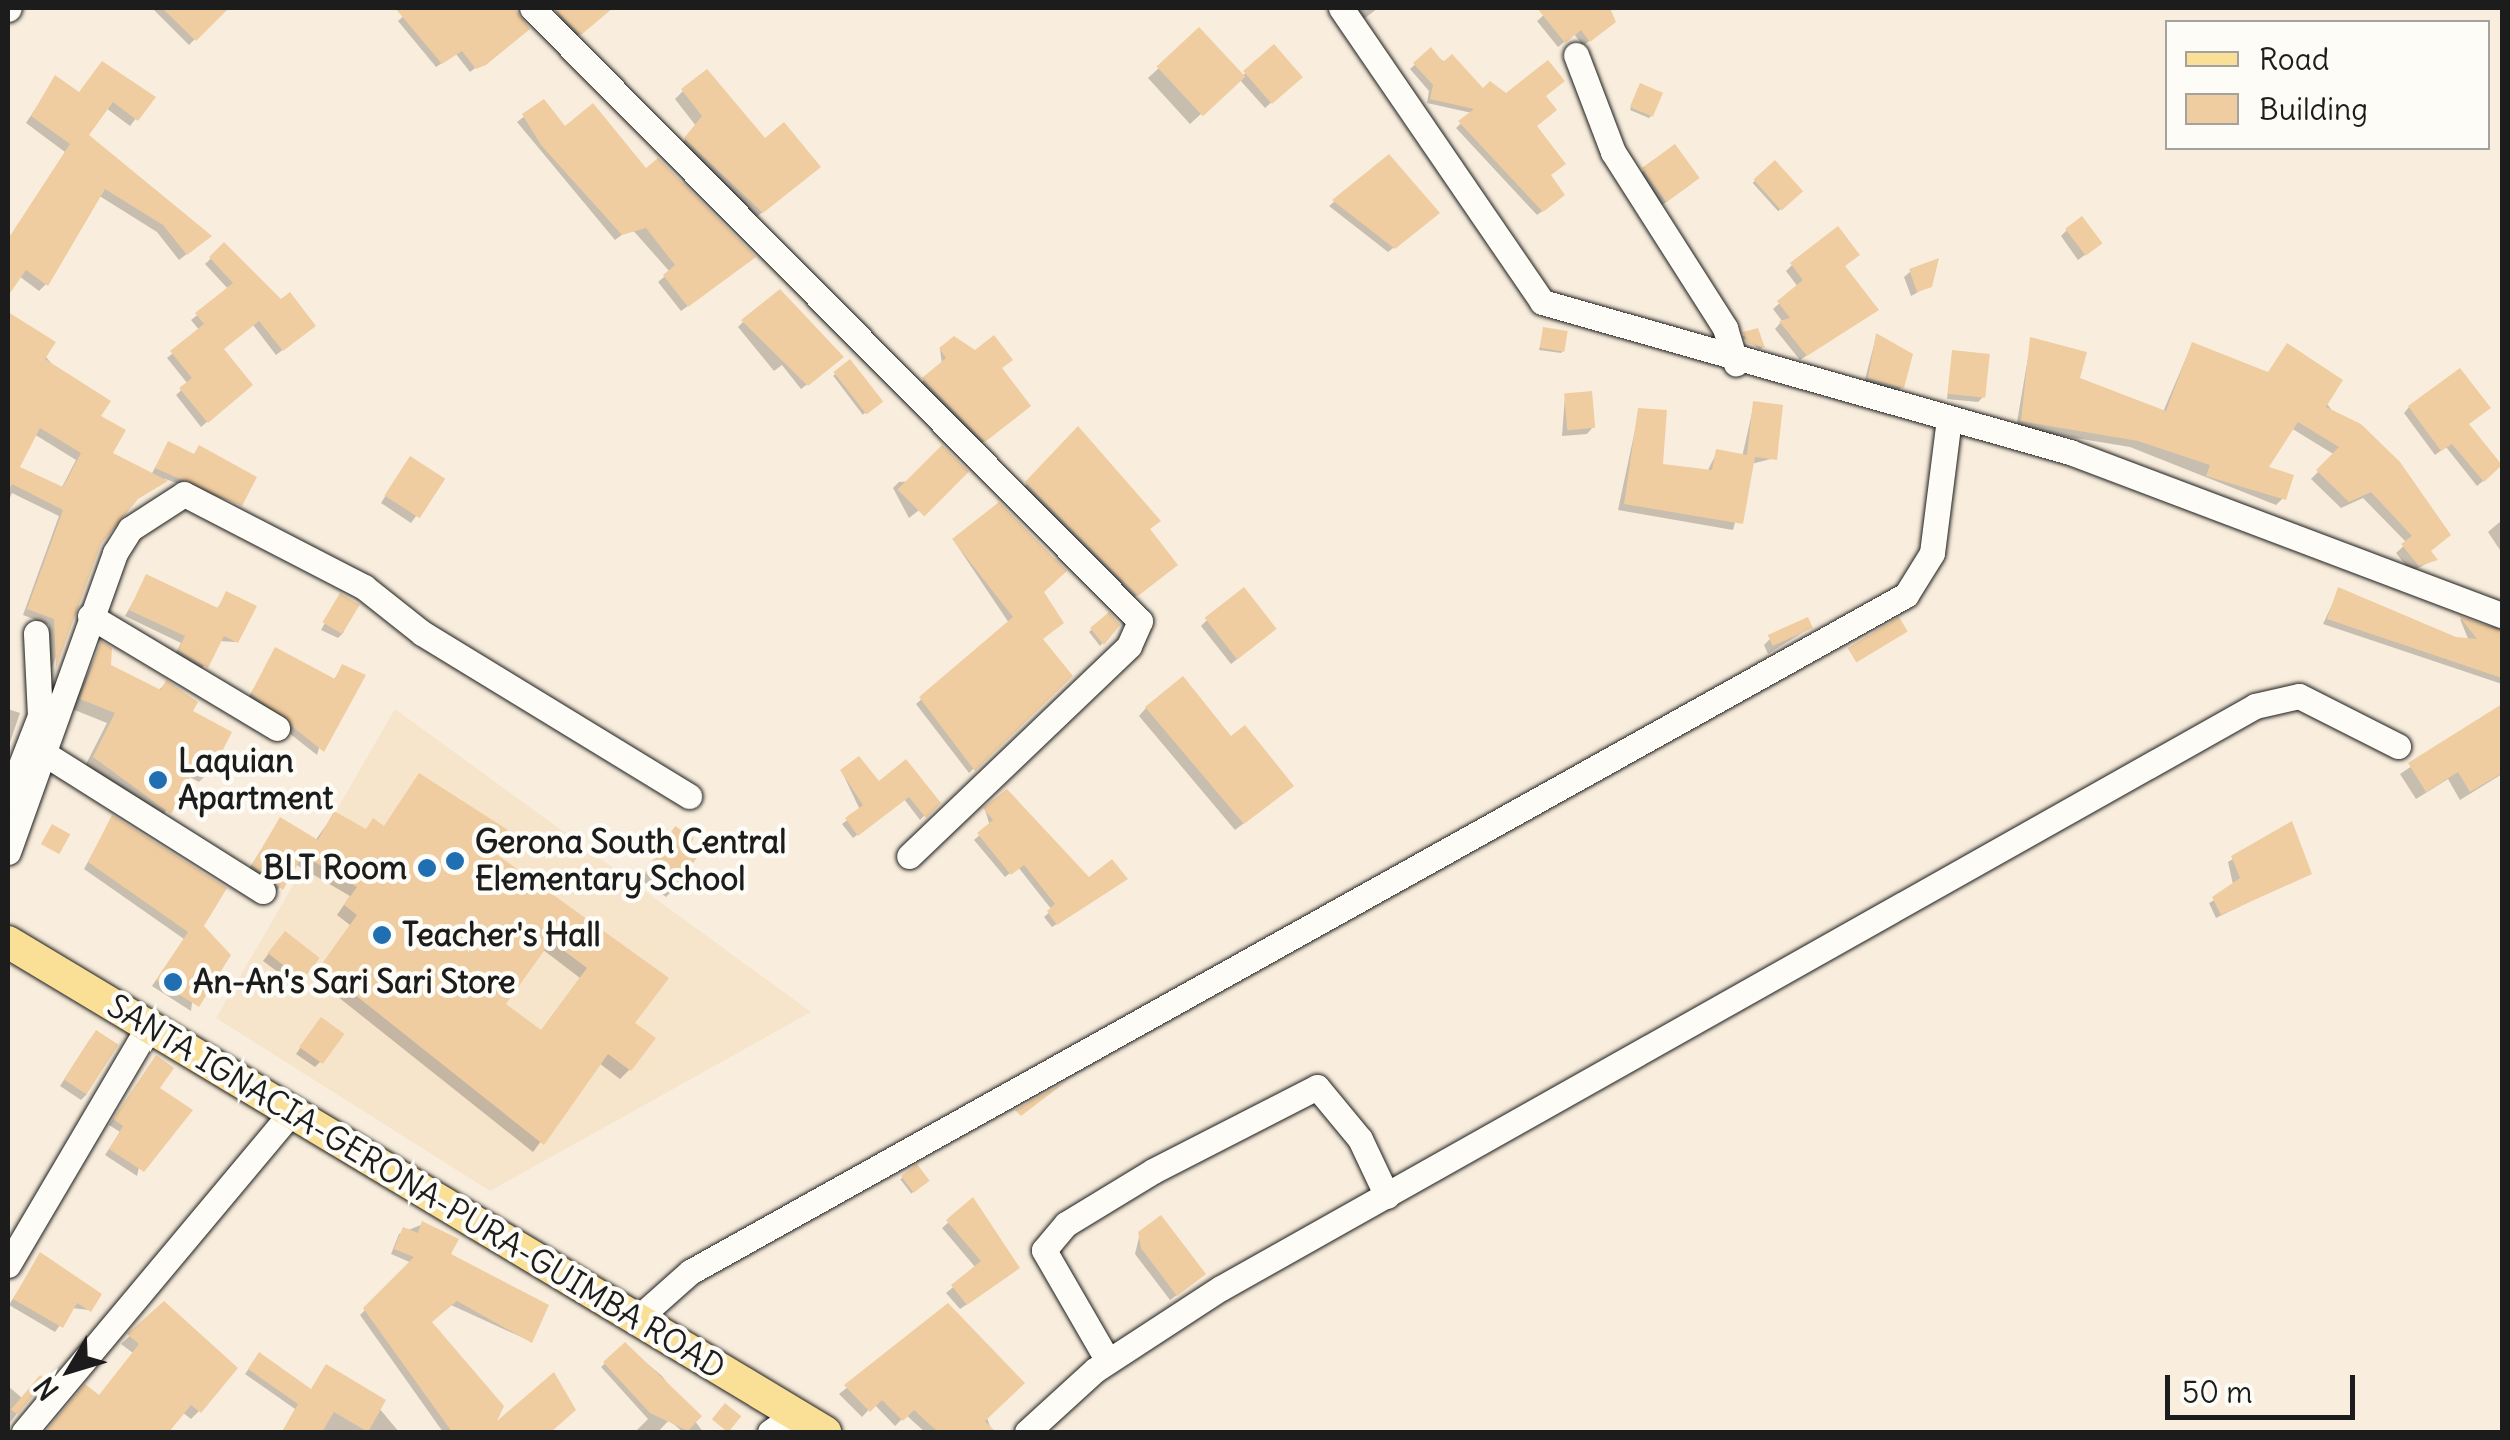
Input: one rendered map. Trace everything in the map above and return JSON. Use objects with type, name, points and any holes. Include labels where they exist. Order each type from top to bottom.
[{"type":"main road","name":"SANTA IGNACIA-GERONA-PURA-GUIMBA ROAD","points":[[8,942],[290,1115],[636,1319],[782,1424],[824,1432]]},
{"type":"street","points":[[532,8],[1140,621],[1129,646],[909,856]]},
{"type":"street","points":[[1340,8],[1542,302],[1736,363],[2070,452],[2502,616]]},
{"type":"street","points":[[1576,55],[1613,152],[1725,328],[1736,363]]},
{"type":"street","points":[[636,1319],[690,1272],[1906,594],[1932,553],[1950,418]]},
{"type":"street","points":[[8,852],[90,616],[130,529],[167,501],[202,499],[364,587],[422,633],[689,796]]},
{"type":"street","points":[[90,616],[277,728]]},
{"type":"street","points":[[8,798],[40,716],[36,633]]},
{"type":"street","points":[[1027,1432],[1108,1361],[1387,1196],[2275,696],[2298,696],[2398,746]]},
{"type":"street","points":[[42,752],[263,890]]},
{"type":"street","points":[[8,1266],[147,1029]]},
{"type":"street","points":[[1108,1361],[1044,1250],[1066,1224],[1153,1171],[1318,1086],[1360,1139],[1387,1196]]},
{"type":"street","points":[[24,1432],[290,1115]]},
{"type":"shaded area","name":"Gerona South Central Elementary School","points":[[395,709],[811,1012],[490,1191],[216,1018]]},
{"type":"building","points":[[162,8],[229,8],[196,41]]},
{"type":"building","points":[[395,8],[514,8],[530,29],[476,69],[462,51],[442,64]]},
{"type":"building","points":[[554,8],[613,8],[581,35]]},
{"type":"building","points":[[1537,8],[1610,8],[1616,22],[1590,42],[1581,30],[1565,43]]},
{"type":"building","points":[[1199,27],[1245,77],[1203,116],[1157,67]]},
{"type":"building","points":[[1274,44],[1303,77],[1272,104],[1243,71]]},
{"type":"building","points":[[1431,47],[1443,62],[1452,54],[1483,88],[1490,81],[1506,93],[1548,60],[1565,81],[1546,96],[1557,110],[1537,126],[1566,164],[1551,175],[1565,195],[1543,212],[1458,121],[1474,109],[1430,99],[1433,85],[1413,63]]},
{"type":"building","points":[[102,61],[156,97],[138,121],[113,102],[89,135],[212,236],[187,255],[163,225],[105,189],[48,286],[26,270],[8,296],[8,239],[70,144],[31,116],[55,75],[79,92]]},
{"type":"building","points":[[707,69],[765,138],[784,122],[821,167],[763,213],[684,138],[702,116],[681,89]]},
{"type":"building","points":[[1640,83],[1663,93],[1653,117],[1630,107]]},
{"type":"building","points":[[544,99],[565,126],[593,103],[646,168],[658,158],[756,257],[688,307],[663,275],[675,265],[646,228],[622,235],[541,145],[522,114]]},
{"type":"building","points":[[1675,144],[1700,178],[1667,202],[1642,168]]},
{"type":"building","points":[[1389,154],[1440,213],[1395,249],[1332,200]]},
{"type":"building","points":[[1775,160],[1803,191],[1782,211],[1753,179]]},
{"type":"building","points":[[2082,216],[2102,243],[2086,256],[2065,229]]},
{"type":"building","points":[[1838,226],[1860,255],[1845,266],[1879,310],[1807,356],[1779,321],[1790,318],[1777,301],[1803,280],[1790,263]]},
{"type":"building","points":[[224,242],[281,299],[290,292],[316,326],[283,351],[259,321],[224,349],[253,385],[208,423],[179,388],[192,378],[170,351],[204,324],[195,313],[233,283],[209,257]]},
{"type":"building","points":[[1939,258],[1932,287],[1917,292],[1909,269]]},
{"type":"building","points":[[780,289],[844,357],[808,386],[741,320]]},
{"type":"building","points":[[8,312],[56,342],[45,359],[111,401],[101,416],[126,430],[113,453],[168,481],[138,499],[101,544],[56,668],[54,619],[27,609],[63,510],[12,484],[8,492]],"holes":[[[40,428],[81,453],[63,487],[20,467]]]},
{"type":"building","points":[[1543,327],[1568,331],[1564,352],[1540,348]]},
{"type":"building","points":[[1758,328],[1765,348],[1747,343],[1743,332]]},
{"type":"building","points":[[1876,333],[1913,354],[1904,388],[1868,378]]},
{"type":"building","points":[[994,335],[1013,360],[1002,368],[1031,406],[985,442],[922,378],[946,358],[939,348],[954,336],[975,350]]},
{"type":"building","points":[[2030,337],[2087,352],[2080,378],[2166,411],[2192,342],[2268,372],[2287,343],[2343,380],[2326,407],[2361,424],[2400,462],[2451,535],[2431,551],[2438,560],[2419,566],[2401,544],[2412,536],[2371,492],[2349,502],[2316,470],[2339,447],[2298,422],[2269,467],[2294,475],[2286,500],[2206,476],[2210,465],[2138,441],[2021,421]]},
{"type":"building","points":[[1952,350],[1990,354],[1985,398],[1947,394]]},
{"type":"building","points":[[850,359],[883,402],[867,414],[833,372]]},
{"type":"building","points":[[2460,368],[2491,408],[2469,424],[2502,465],[2484,482],[2452,444],[2441,451],[2408,406]]},
{"type":"building","points":[[1592,391],[1595,428],[1567,430],[1564,393]]},
{"type":"building","points":[[1753,401],[1783,405],[1777,460],[1755,457],[1743,524],[1624,504],[1638,408],[1667,410],[1663,464],[1712,470],[1716,449],[1747,455]]},
{"type":"building","points":[[1078,426],[1161,521],[1150,529],[1178,565],[1138,596],[1025,482]]},
{"type":"building","points":[[168,441],[194,454],[199,445],[257,477],[242,506],[155,468]]},
{"type":"building","points":[[942,445],[969,472],[924,516],[897,490]]},
{"type":"building","points":[[410,456],[445,479],[420,518],[384,495]]},
{"type":"building","points":[[999,502],[1067,571],[1044,592],[1064,623],[1043,639],[1073,676],[975,771],[919,697],[1013,617],[952,539]]},
{"type":"building","points":[[146,574],[218,608],[226,591],[257,606],[238,643],[224,636],[208,668],[178,650],[185,636],[129,610]]},
{"type":"building","points":[[1244,587],[1277,629],[1237,660],[1205,618]]},
{"type":"building","points":[[2338,587],[2456,637],[2477,639],[2459,616],[2502,631],[2502,678],[2327,619]]},
{"type":"building","points":[[340,593],[360,605],[342,634],[322,622]]},
{"type":"building","points":[[1109,612],[1120,625],[1104,645],[1090,628]]},
{"type":"building","points":[[1808,617],[1813,628],[1773,646],[1768,635]]},
{"type":"building","points":[[1899,617],[1908,632],[1856,662],[1848,648]]},
{"type":"building","points":[[101,641],[112,648],[111,665],[161,690],[166,680],[198,702],[193,711],[232,732],[211,773],[196,766],[171,814],[93,757],[115,713],[80,699]]},
{"type":"building","points":[[275,647],[335,679],[342,664],[366,675],[324,752],[251,693]]},
{"type":"building","points":[[1183,676],[1231,736],[1245,725],[1294,786],[1244,824],[1145,707]]},
{"type":"building","points":[[2502,704],[2502,773],[2470,792],[2458,772],[2426,792],[2408,763]]},
{"type":"building","points":[[859,756],[879,781],[906,759],[941,803],[926,818],[909,797],[858,836],[845,818],[863,805],[840,770]]},
{"type":"building","points":[[419,773],[508,830],[492,851],[669,978],[635,1023],[656,1038],[631,1071],[608,1054],[544,1145],[320,967],[357,915],[344,905],[357,887],[303,855],[283,890],[252,865],[280,817],[318,840],[334,811],[366,829],[373,818],[384,826]],"holes":[[[551,941],[587,968],[541,1030],[506,1004]]]},
{"type":"building","points":[[1007,789],[1089,877],[1112,859],[1128,879],[1057,925],[1047,911],[1055,904],[1024,865],[1011,875],[977,833],[993,820],[983,808]]},
{"type":"building","points":[[112,815],[227,888],[204,926],[231,955],[199,1007],[156,980],[188,932],[88,862]]},
{"type":"building","points":[[2292,821],[2312,874],[2221,915],[2212,897],[2240,878],[2231,856]]},
{"type":"building","points":[[52,824],[70,834],[59,854],[41,844]]},
{"type":"building","points":[[675,826],[694,838],[687,848],[698,856],[674,892],[645,873]]},
{"type":"building","points":[[285,931],[320,958],[302,980],[268,953]]},
{"type":"building","points":[[321,1017],[344,1034],[323,1064],[299,1047]]},
{"type":"building","points":[[96,1030],[119,1045],[87,1094],[64,1079]]},
{"type":"building","points":[[156,1055],[174,1068],[160,1088],[193,1110],[144,1172],[109,1149],[123,1126],[113,1119]]},
{"type":"building","points":[[1067,1081],[1021,1116],[1015,1110]]},
{"type":"building","points":[[917,1164],[930,1181],[914,1193],[901,1176]]},
{"type":"building","points":[[973,1197],[1020,1268],[967,1305],[951,1285],[981,1261],[946,1220]]},
{"type":"building","points":[[1161,1215],[1206,1274],[1177,1296],[1141,1248],[1138,1232]]},
{"type":"building","points":[[422,1221],[459,1239],[451,1254],[549,1305],[532,1343],[457,1301],[432,1322],[504,1406],[497,1421],[554,1372],[576,1410],[551,1432],[452,1432],[363,1308],[414,1257],[394,1249],[403,1227],[418,1233]]},
{"type":"building","points":[[40,1252],[102,1294],[91,1312],[77,1303],[63,1328],[13,1299]]},
{"type":"building","points":[[164,1301],[238,1368],[201,1413],[191,1405],[169,1432],[45,1432],[85,1384],[99,1395],[139,1344],[127,1334]]},
{"type":"building","points":[[948,1303],[1025,1383],[985,1421],[996,1432],[938,1432],[914,1410],[903,1421],[882,1400],[870,1412],[844,1385]]},
{"type":"building","points":[[625,1342],[702,1416],[688,1431],[650,1413],[603,1362]]},
{"type":"building","points":[[259,1352],[311,1389],[326,1364],[386,1400],[368,1432],[334,1412],[322,1432],[282,1432],[298,1404],[248,1369]]},
{"type":"building","points":[[40,1375],[46,1380],[17,1415],[11,1409]]},
{"type":"building","points":[[725,1403],[741,1416],[729,1432],[712,1419]]},
{"type":"place","name":"Laquian Apartment","points":[[158,780]]},
{"type":"place","name":"Gerona South Central Elementary School","points":[[455,861]]},
{"type":"place","name":"BLT Room","points":[[427,868]]},
{"type":"place","name":"Teacher's Hall","points":[[382,935]]},
{"type":"place","name":"An-An's Sari Sari Store","points":[[173,982]]}]
